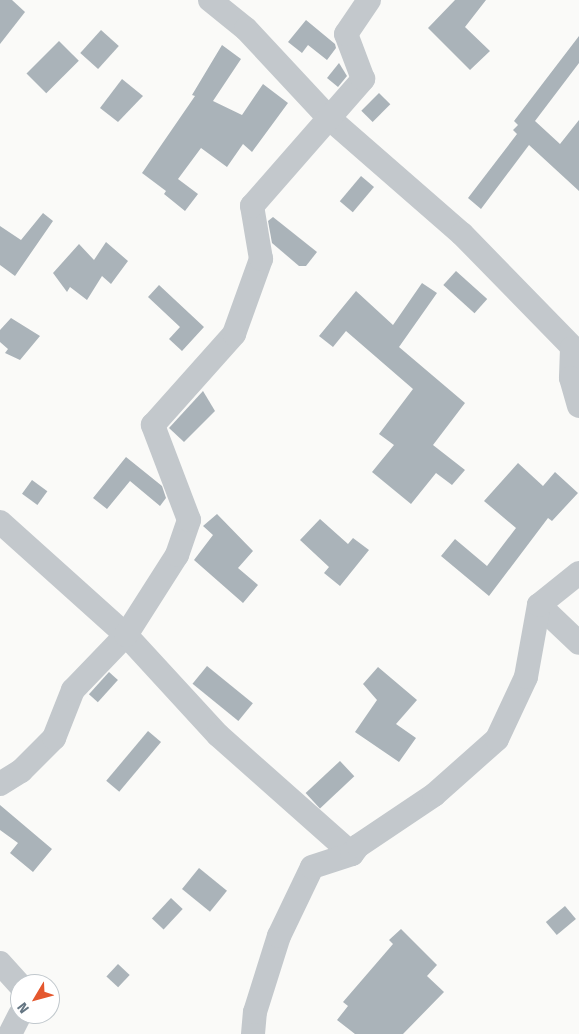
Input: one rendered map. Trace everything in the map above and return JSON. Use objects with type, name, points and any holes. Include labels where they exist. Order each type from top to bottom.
[{"type":"street","points":[[0,784],[21,771],[54,738],[73,690],[126,635],[177,555],[189,520],[153,425],[234,334],[261,259],[252,206],[363,79],[346,34],[368,0]]},
{"type":"street","points":[[217,1],[246,29],[330,119],[462,234],[576,351],[571,378],[579,406]]},
{"type":"street","points":[[0,522],[126,635],[218,735],[352,854]]},
{"type":"street","points":[[253,1034],[255,1012],[279,936],[312,868],[352,854],[358,846],[434,795],[497,739],[526,677],[539,605],[579,573]]},
{"type":"street","points":[[539,605],[579,643]]},
{"type":"street","points":[[0,963],[10,974]]},
{"type":"building","points":[[0,0],[12,0],[25,12],[0,44]]},
{"type":"building","points":[[455,0],[486,0],[465,27],[490,51],[470,70],[428,28]]},
{"type":"building","points":[[306,20],[335,44],[336,48],[327,60],[308,45],[302,53],[288,42]]},
{"type":"building","points":[[101,30],[119,46],[98,69],[80,53]]},
{"type":"building","points":[[579,36],[579,63],[535,121],[560,144],[579,120],[579,191],[529,145],[481,209],[468,198],[517,134],[513,130],[518,125],[514,121]]},
{"type":"building","points":[[59,41],[79,61],[46,93],[26,74]]},
{"type":"building","points":[[222,45],[241,59],[213,101],[242,115],[263,84],[288,103],[252,152],[243,144],[227,167],[201,148],[178,179],[198,194],[185,211],[164,194],[166,191],[142,173],[195,96],[192,95]]},
{"type":"building","points":[[339,63],[347,76],[338,87],[327,78]]},
{"type":"building","points":[[122,79],[143,96],[118,122],[100,108]]},
{"type":"building","points":[[379,93],[390,104],[373,122],[361,111]]},
{"type":"building","points":[[361,176],[374,187],[353,212],[340,201]]},
{"type":"building","points":[[43,213],[53,221],[15,276],[0,265],[0,226],[21,240]]},
{"type":"building","points":[[273,217],[317,252],[306,266],[299,266],[272,243],[268,221]]},
{"type":"building","points":[[106,242],[128,261],[111,284],[102,276],[87,300],[70,287],[67,292],[53,273],[79,244],[94,260]]},
{"type":"building","points":[[456,271],[487,299],[474,313],[443,285]]},
{"type":"building","points":[[422,283],[437,293],[399,347],[465,403],[433,445],[465,470],[452,485],[436,473],[411,504],[372,472],[394,445],[379,434],[413,389],[346,331],[333,347],[319,336],[356,291],[393,325]]},
{"type":"building","points":[[159,285],[204,327],[182,351],[169,339],[180,327],[148,297]]},
{"type":"building","points":[[11,318],[40,336],[20,360],[5,353],[8,349],[0,342],[0,330]]},
{"type":"building","points":[[203,391],[215,411],[184,442],[169,428]]},
{"type":"building","points":[[126,457],[162,486],[166,498],[160,506],[130,481],[107,509],[93,498]]},
{"type":"building","points":[[518,463],[543,486],[555,472],[578,493],[552,521],[548,518],[489,596],[441,556],[455,539],[487,566],[516,528],[484,501]]},
{"type":"building","points":[[32,480],[47,491],[37,505],[22,494]]},
{"type":"building","points":[[217,514],[253,551],[238,568],[258,585],[243,603],[194,560],[213,535],[203,526]]},
{"type":"building","points":[[320,519],[348,544],[353,538],[369,550],[340,586],[324,573],[329,567],[300,540]]},
{"type":"building","points":[[207,666],[253,703],[238,721],[193,684]]},
{"type":"building","points":[[378,667],[417,700],[396,724],[416,738],[399,762],[355,732],[377,700],[363,684]]},
{"type":"building","points":[[109,672],[118,680],[98,702],[89,694]]},
{"type":"building","points":[[148,731],[161,742],[119,792],[106,781]]},
{"type":"building","points":[[340,761],[354,776],[320,808],[306,793]]},
{"type":"building","points":[[0,805],[52,849],[33,872],[10,853],[18,843],[0,830]]},
{"type":"building","points":[[199,868],[227,891],[210,912],[182,889]]},
{"type":"building","points":[[171,898],[183,909],[164,929],[152,918]]},
{"type":"building","points":[[565,906],[576,919],[557,935],[546,922]]},
{"type":"building","points":[[401,929],[437,965],[427,976],[444,992],[403,1034],[355,1034],[337,1020],[348,1006],[343,1002],[393,944],[389,940]]},
{"type":"building","points":[[118,964],[130,975],[118,987],[106,976]]}]
